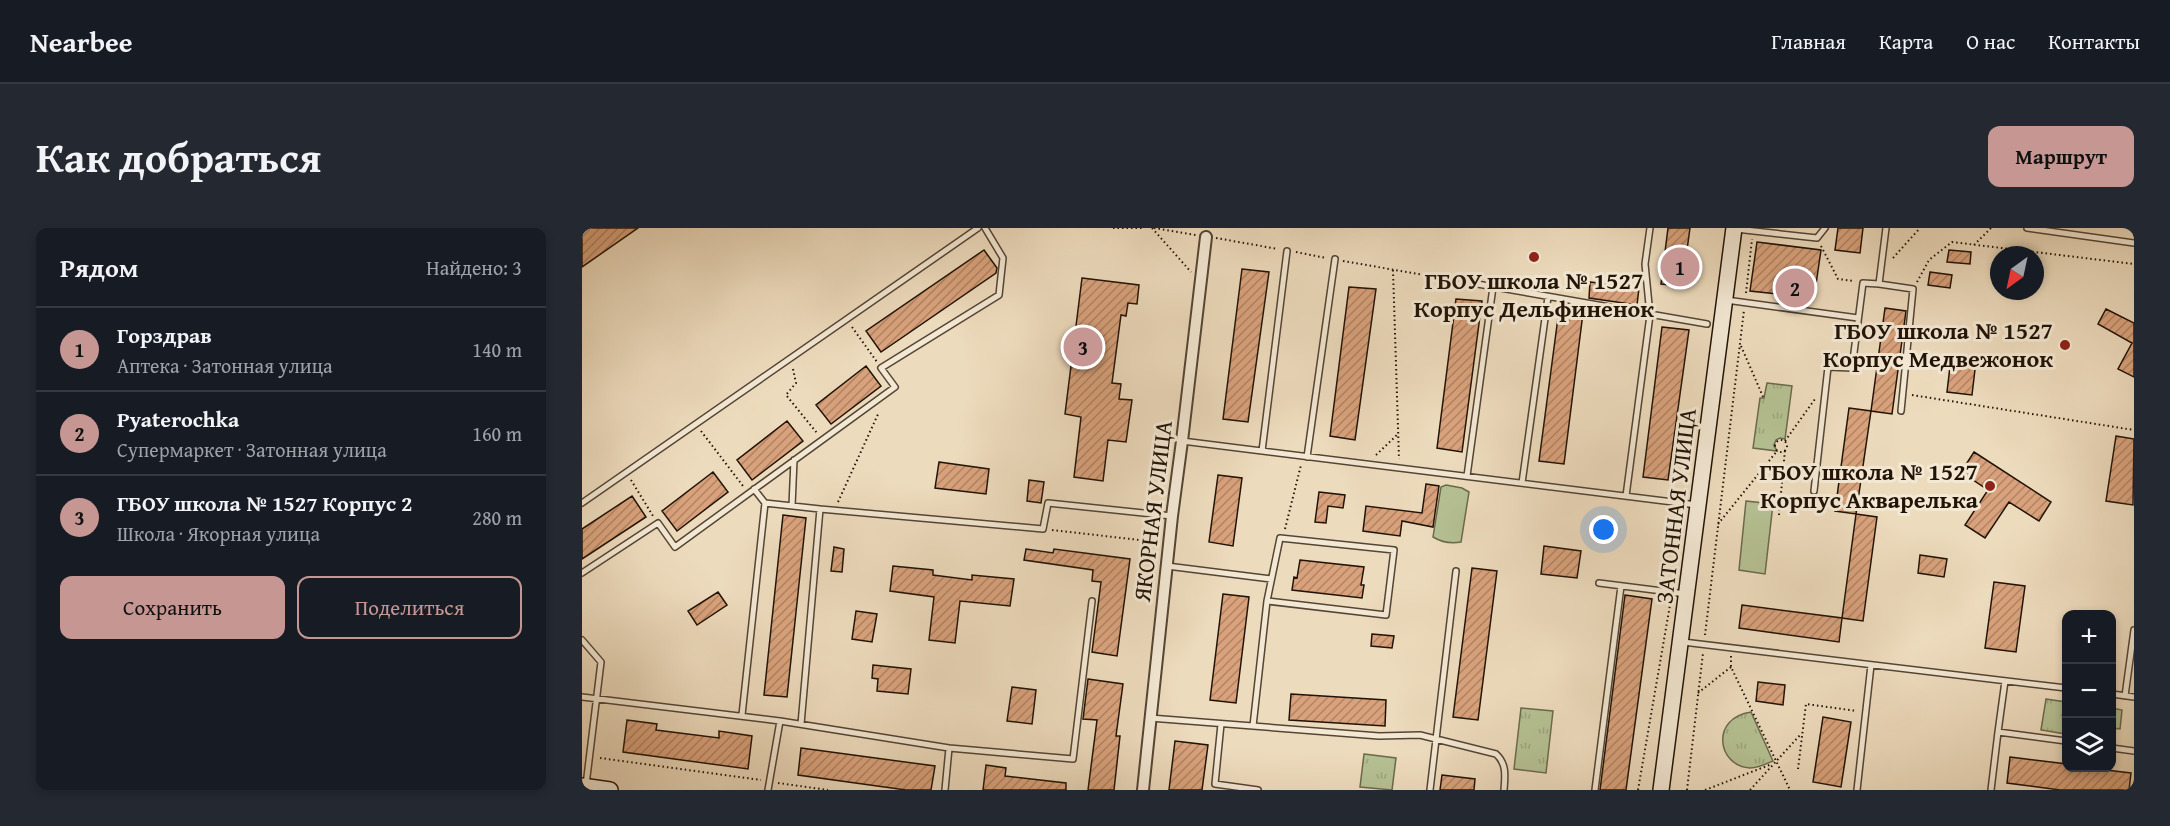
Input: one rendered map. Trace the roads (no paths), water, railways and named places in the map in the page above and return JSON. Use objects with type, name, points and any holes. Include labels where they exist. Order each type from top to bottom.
[{"type":"street","name":"ЗАТОННАЯ УЛИЦА","points":[[1660,790],[1681,641],[1680,593],[1699,505],[1734,228]]},
{"type":"street","name":"ЯКОРНАЯ УЛИЦА","points":[[1143,790],[1172,516],[1206,232]]},
{"type":"street","points":[[584,787],[610,790]]},
{"type":"lane","points":[[582,503],[978,228]]},
{"type":"lane","points":[[582,573],[658,523],[675,548],[896,387],[881,368],[999,295],[1003,258],[985,228]]},
{"type":"lane","points":[[1626,496],[1650,315],[1645,264],[1650,228]]},
{"type":"lane","points":[[1734,228],[1817,238],[1825,228]]},
{"type":"lane","points":[[1879,284],[1886,228]]},
{"type":"lane","points":[[2027,228],[2134,243]]},
{"type":"lane","points":[[1262,451],[1287,251]]},
{"type":"lane","points":[[1305,456],[1335,259]]},
{"type":"lane","points":[[1466,282],[1707,324]]},
{"type":"lane","points":[[1814,490],[1828,367],[1851,368],[1863,283],[1913,289],[1901,411]]},
{"type":"lane","points":[[1467,476],[1493,287]]},
{"type":"lane","points":[[1522,483],[1548,297]]},
{"type":"lane","points":[[1725,300],[1858,318]]},
{"type":"lane","points":[[1182,441],[1699,505]]},
{"type":"lane","points":[[792,506],[794,460]]},
{"type":"lane","points":[[742,716],[765,503],[754,489]]},
{"type":"lane","points":[[765,503],[1043,529],[1048,503],[1172,516]]},
{"type":"lane","points":[[801,724],[820,509]]},
{"type":"lane","points":[[1253,726],[1267,601],[1280,538],[1394,550],[1386,615],[1267,601]]},
{"type":"lane","points":[[1167,566],[1271,579]]},
{"type":"lane","points":[[1430,790],[1456,571]]},
{"type":"lane","points":[[1599,583],[1680,593]]},
{"type":"lane","points":[[1595,790],[1621,586]]},
{"type":"lane","points":[[582,697],[780,721],[949,748],[1073,759],[1092,601]]},
{"type":"lane","points":[[2125,696],[2134,630]]},
{"type":"lane","points":[[582,640],[601,662],[590,757],[584,787]]},
{"type":"lane","points":[[1681,641],[2062,687]]},
{"type":"lane","points":[[1857,790],[1871,664]]},
{"type":"lane","points":[[1990,790],[2005,681]]},
{"type":"lane","points":[[2116,695],[2134,697]]},
{"type":"lane","points":[[1150,718],[1379,736],[1420,735],[1496,754],[1502,759],[1505,771],[1504,790]]},
{"type":"lane","points":[[768,790],[780,721]]},
{"type":"lane","points":[[1221,724],[1215,784],[1258,790]]},
{"type":"lane","points":[[1998,732],[2062,740]]},
{"type":"lane","points":[[945,790],[949,748]]},
{"type":"lane","points":[[2116,749],[2134,751]]},
{"type":"place","name":"ГБОУ школа № 1527 Корпус Дельфиненок","points":[[1534,257]]},
{"type":"place","name":"Горздрав","points":[[1680,267]]},
{"type":"place","name":"Pyaterochka","points":[[1795,288]]},
{"type":"place","name":"ГБОУ школа № 1527 Корпус Медвежонок","points":[[2065,345]]},
{"type":"place","name":"ГБОУ школа № 1527 Корпус 2","points":[[1083,347]]},
{"type":"place","name":"ГБОУ школа № 1527 Корпус Акварелька","points":[[1990,486]]}]
